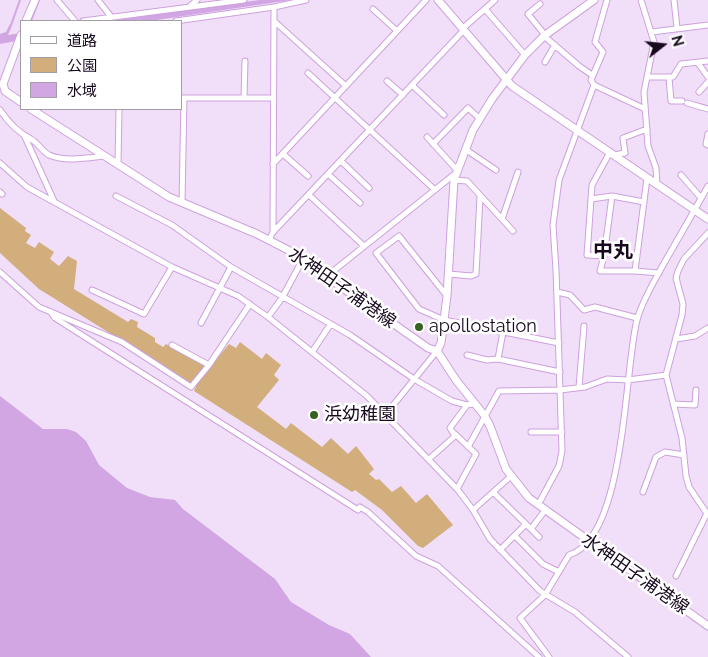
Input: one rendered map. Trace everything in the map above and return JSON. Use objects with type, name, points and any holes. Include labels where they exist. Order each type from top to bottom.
[{"type":"main road","points":[[26,20],[35,0]]},
{"type":"main road","points":[[438,0],[507,80],[708,219]]},
{"type":"main road","points":[[437,351],[440,344],[447,296],[456,174],[465,149],[479,118],[525,55],[545,35],[594,0]]},
{"type":"main road","points":[[20,41],[3,84],[5,91],[20,101]]},
{"type":"main road","name":"水神田子浦港線","points":[[34,110],[104,156],[182,203],[269,240],[303,259],[428,348],[437,351],[471,404],[485,417],[510,477],[538,505],[708,626]]},
{"type":"street","points":[[57,0],[74,20]]},
{"type":"street","points":[[98,0],[115,19]]},
{"type":"street","points":[[189,7],[197,0]]},
{"type":"street","points":[[99,20],[244,0]]},
{"type":"street","points":[[182,20],[274,7],[306,0]]},
{"type":"street","points":[[273,164],[426,0]]},
{"type":"street","points":[[269,240],[273,232],[463,30],[495,0]]},
{"type":"street","points":[[607,0],[594,42],[603,52],[590,80],[594,85],[646,109]]},
{"type":"street","points":[[641,0],[654,42],[644,92],[648,146],[656,168],[657,185]]},
{"type":"street","points":[[674,0],[678,28]]},
{"type":"street","points":[[540,4],[528,14],[555,45],[592,75]]},
{"type":"street","points":[[273,232],[274,7]]},
{"type":"street","points":[[372,9],[397,31]]},
{"type":"street","points":[[485,9],[525,55]]},
{"type":"street","points":[[274,21],[346,86]]},
{"type":"street","points":[[652,32],[708,25]]},
{"type":"street","points":[[545,62],[555,45]]},
{"type":"street","points":[[244,98],[245,61]]},
{"type":"street","points":[[648,77],[673,77],[681,64],[708,61]]},
{"type":"street","points":[[698,63],[708,77]]},
{"type":"street","points":[[308,72],[434,190]]},
{"type":"street","points":[[669,78],[671,101],[685,102],[708,109]]},
{"type":"street","points":[[387,81],[403,95]]},
{"type":"street","points":[[699,92],[708,82]]},
{"type":"street","points":[[412,85],[444,115]]},
{"type":"street","points":[[538,505],[559,466],[562,432],[557,292],[552,225],[559,180],[594,85]]},
{"type":"street","points":[[182,203],[182,98],[273,98]]},
{"type":"street","points":[[433,144],[468,108],[479,118]]},
{"type":"street","points":[[0,110],[25,136],[54,200]]},
{"type":"street","points":[[118,164],[119,110]]},
{"type":"street","points":[[604,256],[587,255],[592,185],[612,154],[626,152],[623,138],[647,129]]},
{"type":"street","points":[[708,134],[706,144],[708,145]]},
{"type":"street","points":[[25,136],[33,140],[47,154],[58,158],[82,159],[104,156]]},
{"type":"street","points":[[426,137],[456,174],[467,181],[513,231]]},
{"type":"street","points":[[465,149],[496,170]]},
{"type":"street","points":[[283,154],[308,176]]},
{"type":"street","points":[[340,161],[369,188]]},
{"type":"street","points":[[0,163],[27,187],[54,200],[172,267],[220,288],[250,304],[312,352],[386,414],[429,459],[457,489],[473,510],[490,539],[544,595],[574,612],[628,657]]},
{"type":"street","points":[[502,219],[518,172]]},
{"type":"street","points":[[328,174],[360,203]]},
{"type":"street","points":[[327,276],[456,174]]},
{"type":"street","points":[[681,175],[701,198]]},
{"type":"street","points":[[635,271],[647,178]]},
{"type":"street","points":[[549,657],[520,618],[544,595],[569,555],[578,552],[590,542],[599,526],[623,438],[631,349],[637,318],[659,273],[708,186]]},
{"type":"street","points":[[308,195],[364,246]]},
{"type":"street","points":[[116,196],[172,225],[231,267],[282,298],[350,335],[414,379],[452,401],[471,404]]},
{"type":"street","points":[[449,274],[471,276],[476,274],[480,196]]},
{"type":"street","points":[[591,199],[612,196],[644,202]]},
{"type":"street","points":[[612,196],[600,272],[635,271],[659,273]]},
{"type":"street","points":[[676,576],[707,514],[690,487],[686,476],[684,455],[666,375],[676,340],[683,304],[676,278],[684,259],[708,232]]},
{"type":"street","points":[[447,296],[399,236],[376,253],[419,309],[444,320],[559,343]]},
{"type":"street","points":[[268,318],[282,298],[303,259]]},
{"type":"street","points":[[92,290],[144,314],[172,267]]},
{"type":"street","points":[[201,323],[231,267]]},
{"type":"street","points":[[0,272],[33,302],[51,312],[122,342],[191,387],[209,365],[250,304]]},
{"type":"street","points":[[557,292],[570,295],[584,310],[595,307],[637,318]]},
{"type":"street","points":[[51,312],[54,318],[358,510],[360,507],[368,512],[416,556],[438,566],[539,657]]},
{"type":"street","points":[[312,352],[330,325]]},
{"type":"street","points":[[579,387],[584,326]]},
{"type":"street","points":[[676,340],[695,336],[708,328]]},
{"type":"street","points":[[498,359],[503,332]]},
{"type":"street","points":[[172,345],[209,365]]},
{"type":"street","points":[[386,414],[437,351]]},
{"type":"street","points":[[467,355],[487,360],[498,359],[560,372]]},
{"type":"street","points":[[468,447],[499,391],[560,390],[579,387],[606,379],[628,380],[666,375]]},
{"type":"street","points":[[673,404],[694,405],[696,390]]},
{"type":"street","points":[[457,489],[476,454],[450,428],[471,404]]},
{"type":"street","points":[[531,432],[562,432]]},
{"type":"street","points":[[429,459],[455,434]]},
{"type":"street","points":[[643,492],[656,457],[665,452],[684,455]]},
{"type":"street","points":[[473,510],[510,477]]},
{"type":"street","points":[[494,493],[524,525],[539,537]]},
{"type":"street","points":[[531,529],[543,513]]},
{"type":"street","points":[[500,550],[524,525]]},
{"type":"street","points":[[515,536],[543,564],[559,572]]},
{"type":"green space","points":[[0,208],[26,228],[25,231],[31,235],[26,243],[35,248],[39,242],[54,252],[50,259],[59,266],[68,256],[77,261],[74,289],[128,322],[131,319],[138,322],[137,327],[155,338],[155,342],[163,347],[166,344],[209,368],[229,344],[236,348],[240,342],[262,359],[266,353],[281,365],[274,375],[279,380],[257,407],[286,429],[291,423],[322,447],[331,438],[348,454],[356,446],[374,469],[369,474],[376,480],[379,479],[392,492],[401,486],[416,503],[427,494],[453,525],[423,548],[418,546],[382,510],[355,490],[352,492],[194,391],[196,387],[39,289],[0,253]]},
{"type":"water","points":[[260,0],[291,0],[157,20],[114,20]]},
{"type":"water","points":[[10,24],[11,28],[8,35],[20,33],[20,40],[0,44],[0,34],[6,32]]},
{"type":"water","points":[[0,396],[43,429],[67,429],[76,432],[86,441],[99,465],[127,488],[150,497],[175,500],[183,509],[275,579],[291,602],[329,625],[350,634],[371,657],[0,657]]},
{"type":"waterway","points":[[10,28],[20,0]]},
{"type":"waterway","points":[[31,20],[39,0]]},
{"type":"place","name":"apollostation","points":[[419,327]]},
{"type":"place","name":"浜幼稚園","points":[[314,415]]},
{"type":"district","name":"中丸","points":[[613,251]]}]
